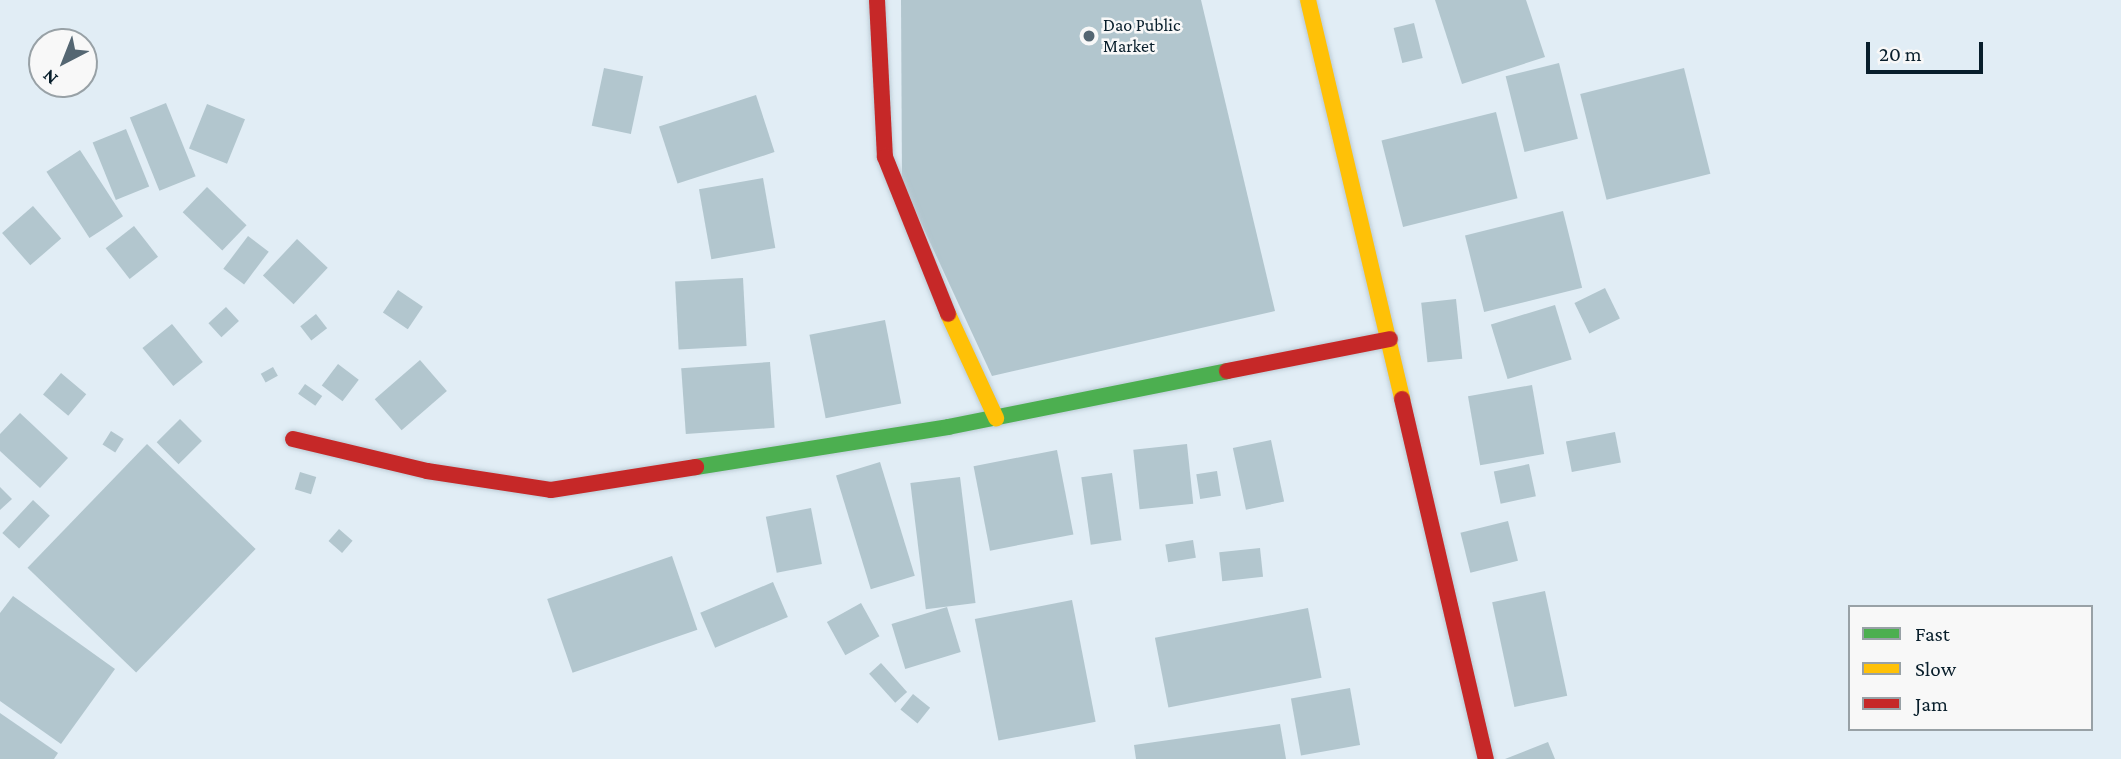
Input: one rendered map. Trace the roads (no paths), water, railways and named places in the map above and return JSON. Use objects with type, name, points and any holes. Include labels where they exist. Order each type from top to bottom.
[{"type":"street","points":[[877,0],[885,157],[923,259],[996,418]]},
{"type":"street","points":[[1308,0],[1390,339],[1486,759]]},
{"type":"street","points":[[293,439],[427,471],[551,490],[996,418],[1390,339]]},
{"type":"place","name":"Dao Public Market","points":[[1089,36]]}]
